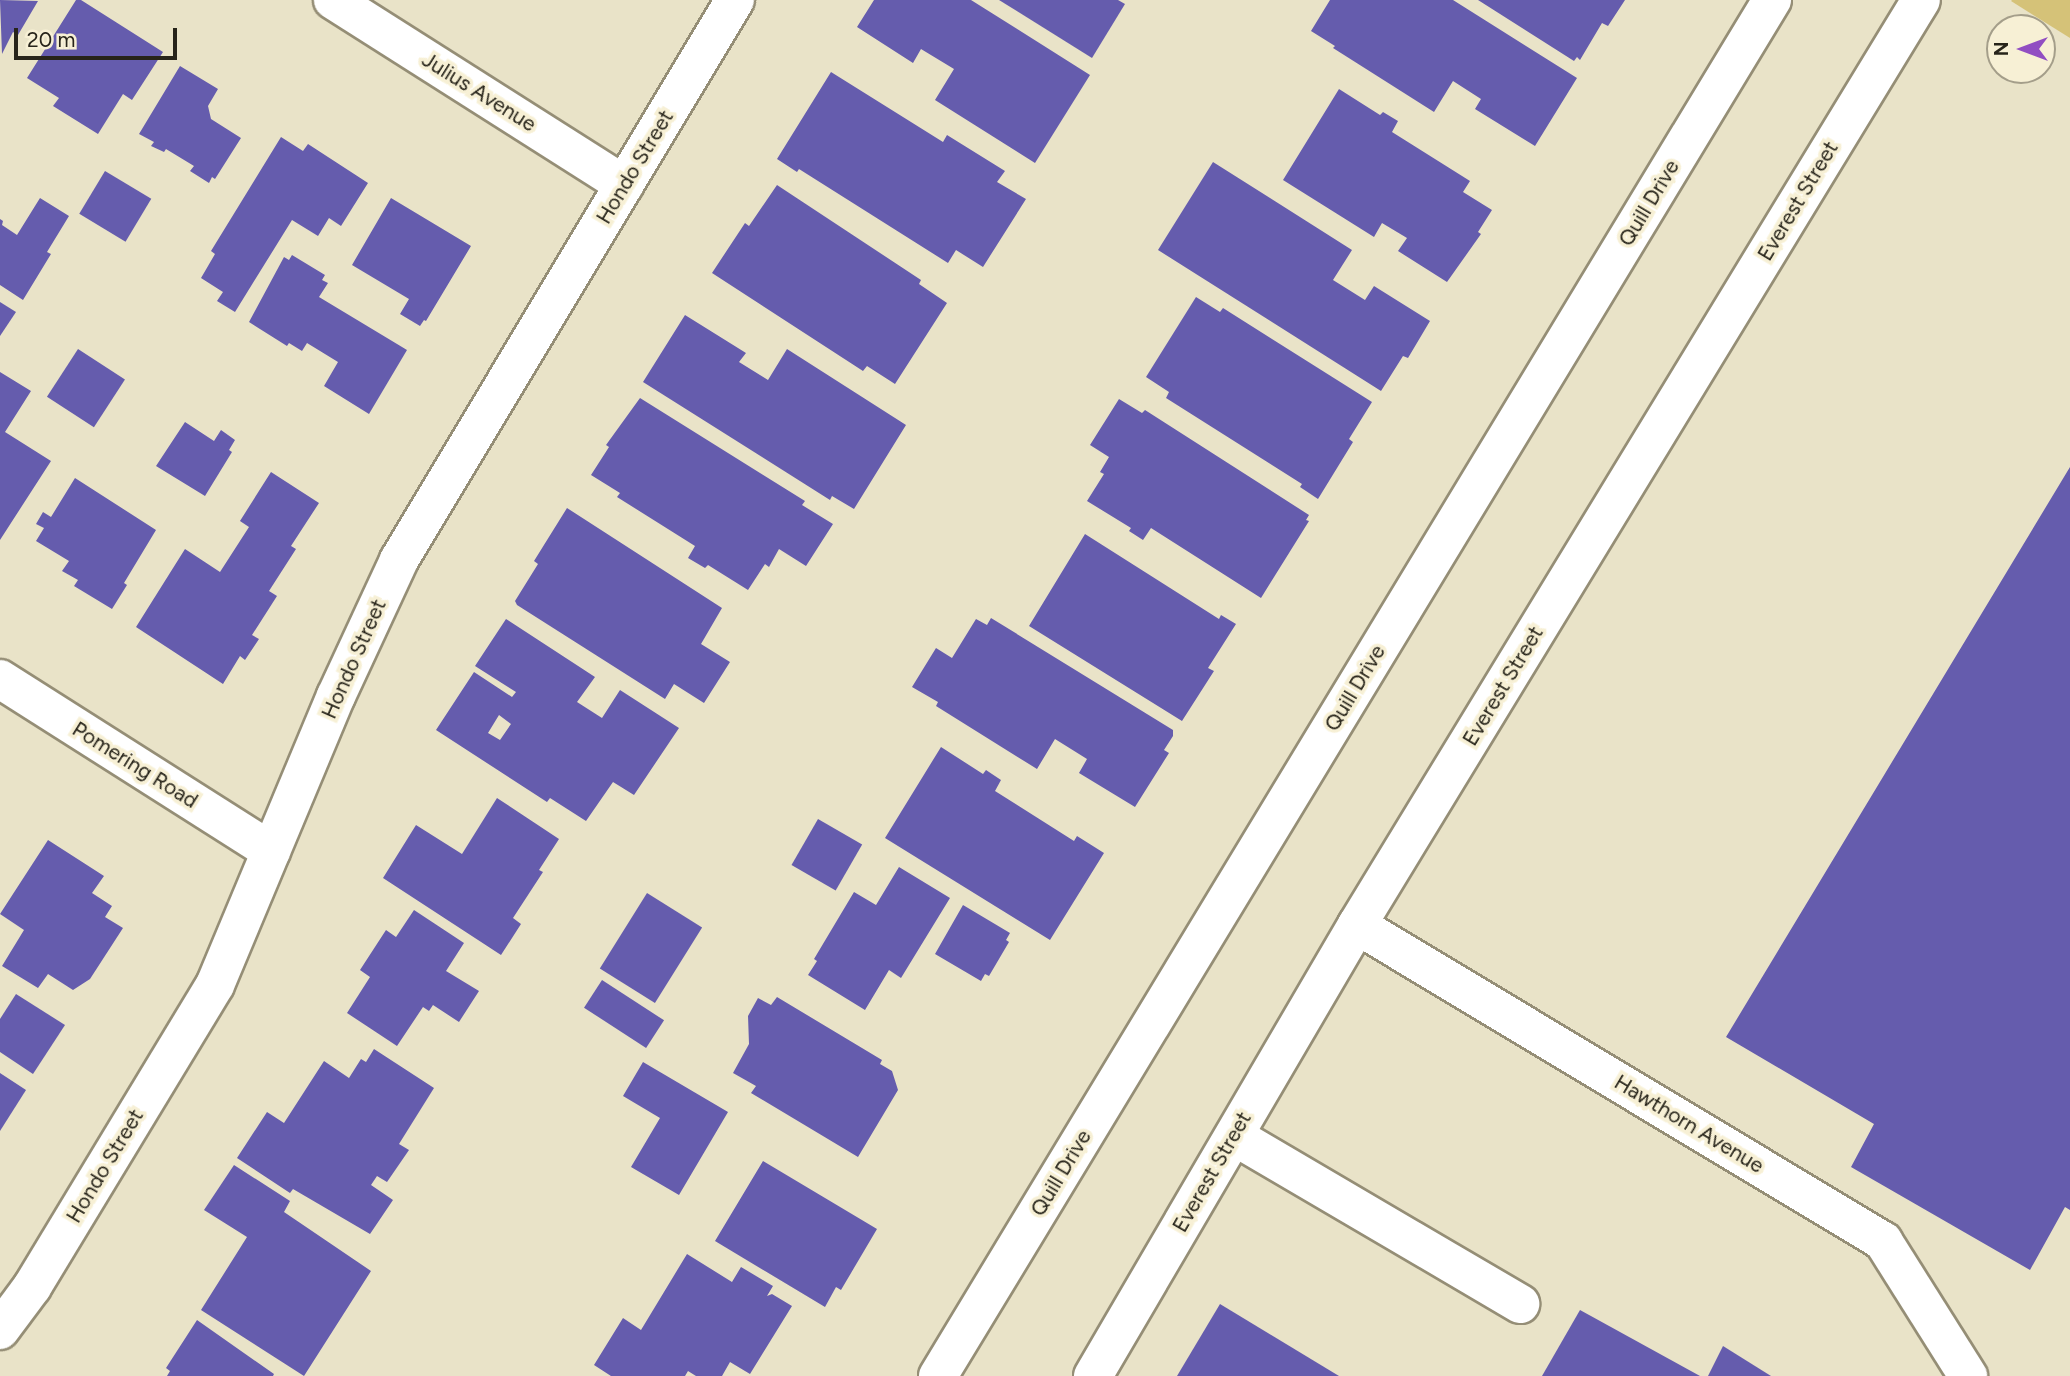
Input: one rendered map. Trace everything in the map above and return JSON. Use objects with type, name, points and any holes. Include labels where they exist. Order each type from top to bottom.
[{"type":"street","name":"Julius Avenue","points":[[333,0],[624,185]]},
{"type":"street","name":"Hondo Street","points":[[0,1330],[32,1287],[215,985],[336,696],[399,560],[736,0]]},
{"type":"street","name":"Quill Drive","points":[[938,1376],[1772,0]]},
{"type":"street","name":"Everest Street","points":[[1093,1376],[1357,925],[1921,0]]},
{"type":"street","name":"Pomering Road","points":[[0,679],[271,851]]},
{"type":"street","name":"Hawthorn Avenue","points":[[1357,925],[1875,1235],[1888,1247],[1968,1376]]},
{"type":"street","points":[[1234,1136],[1520,1304]]},
{"type":"shaded area","points":[[2070,0],[2070,38],[2056,29],[2056,14],[2032,14],[2011,1]]},
{"type":"building","points":[[0,0],[38,1],[18,35],[13,32],[2,54]]},
{"type":"building","points":[[76,0],[81,0],[163,52],[132,100],[123,94],[98,134],[53,106],[59,98],[27,78]]},
{"type":"building","points":[[874,0],[971,0],[1090,75],[1035,163],[935,100],[954,69],[921,49],[913,63],[857,27]]},
{"type":"building","points":[[999,0],[1118,0],[1125,4],[1092,58]]},
{"type":"building","points":[[1330,0],[1453,0],[1577,78],[1535,146],[1475,109],[1481,99],[1453,81],[1434,112],[1333,48],[1335,46],[1311,31]]},
{"type":"building","points":[[1478,0],[1625,0],[1608,26],[1602,23],[1580,60],[1577,57],[1574,61]]},
{"type":"building","points":[[180,66],[218,89],[208,106],[211,119],[241,138],[215,179],[212,177],[209,183],[190,171],[194,166],[166,149],[164,152],[151,146],[154,142],[139,134]]},
{"type":"building","points":[[831,72],[943,142],[947,135],[1005,171],[997,182],[1026,199],[983,267],[956,250],[948,263],[799,169],[797,172],[777,159]]},
{"type":"building","points":[[1339,89],[1380,115],[1383,112],[1398,121],[1392,132],[1470,181],[1463,192],[1492,210],[1478,232],[1481,234],[1447,282],[1398,251],[1407,238],[1382,223],[1374,237],[1283,180]]},
{"type":"building","points":[[281,137],[303,151],[308,144],[368,183],[341,226],[329,218],[318,236],[292,220],[235,312],[217,301],[223,292],[201,278],[215,254],[211,251]]},
{"type":"building","points":[[1213,162],[1352,250],[1333,280],[1365,300],[1374,286],[1430,321],[1408,358],[1403,356],[1381,391],[1158,250]]},
{"type":"building","points":[[105,171],[151,199],[126,242],[79,214]]},
{"type":"building","points":[[777,185],[921,280],[919,284],[947,303],[895,384],[867,366],[863,371],[712,273],[745,223],[749,226]]},
{"type":"building","points":[[40,198],[69,216],[47,252],[51,254],[23,300],[0,285],[0,219],[3,221],[2,225],[17,235]]},
{"type":"building","points":[[391,198],[471,246],[426,321],[420,326],[400,314],[409,299],[352,265]]},
{"type":"building","points":[[292,255],[325,275],[322,280],[328,283],[319,297],[407,350],[369,414],[324,386],[338,362],[307,343],[302,351],[289,343],[287,346],[249,322],[284,257],[289,260]]},
{"type":"building","points":[[1196,297],[1220,312],[1223,308],[1372,402],[1349,439],[1353,442],[1318,499],[1300,487],[1302,484],[1166,398],[1169,392],[1146,377]]},
{"type":"building","points":[[0,302],[16,312],[0,336]]},
{"type":"building","points":[[685,315],[746,353],[739,362],[768,380],[787,349],[906,425],[854,509],[832,496],[830,500],[643,382]]},
{"type":"building","points":[[78,349],[125,379],[94,427],[47,397]]},
{"type":"building","points":[[0,372],[31,391],[5,432],[51,461],[0,540]]},
{"type":"building","points":[[640,398],[805,501],[802,505],[833,524],[806,566],[779,549],[769,567],[765,564],[748,590],[708,565],[705,568],[688,558],[695,546],[617,497],[620,493],[591,475],[609,447],[606,445]]},
{"type":"building","points":[[1119,399],[1142,413],[1145,410],[1309,515],[1306,520],[1309,521],[1261,598],[1151,528],[1143,540],[1129,531],[1131,528],[1087,501],[1104,474],[1100,472],[1109,457],[1090,445]]},
{"type":"building","points":[[185,422],[214,441],[221,430],[235,440],[229,450],[232,452],[205,496],[156,466]]},
{"type":"building","points":[[2070,467],[2070,1210],[2065,1207],[2030,1270],[1851,1167],[1874,1124],[1726,1037]]},
{"type":"building","points":[[271,472],[319,503],[291,546],[296,549],[269,591],[277,596],[252,635],[259,639],[245,660],[240,656],[223,684],[136,627],[185,549],[220,572],[249,527],[240,521]]},
{"type":"building","points":[[75,478],[156,530],[124,583],[127,585],[112,609],[74,586],[78,580],[62,571],[69,561],[36,541],[44,528],[36,524],[43,512],[51,517]]},
{"type":"building","points":[[567,508],[722,608],[701,644],[730,662],[704,703],[674,684],[665,699],[517,605],[515,601],[538,564],[534,561]]},
{"type":"building","points":[[1085,534],[1219,619],[1221,615],[1236,624],[1208,668],[1214,671],[1182,721],[1029,626]]},
{"type":"building","points":[[991,618],[1173,730],[1173,736],[1164,750],[1169,753],[1135,807],[1079,773],[1087,759],[1055,739],[1037,769],[936,706],[938,702],[912,687],[936,648],[952,658],[976,619],[987,625]]},
{"type":"building","points":[[506,619],[595,677],[577,702],[602,718],[620,690],[679,728],[634,795],[613,782],[586,821],[550,798],[547,802],[436,730],[474,672],[512,697],[516,692],[475,666]],"holes":[[[499,715],[511,724],[500,740],[488,733]]]},
{"type":"building","points":[[941,747],[983,774],[986,770],[1001,780],[995,791],[1074,841],[1077,836],[1104,853],[1050,940],[885,838]]},
{"type":"building","points":[[497,798],[559,839],[539,870],[543,872],[513,918],[521,924],[501,955],[383,878],[416,825],[462,854]]},
{"type":"building","points":[[818,819],[862,844],[836,890],[792,865]]},
{"type":"building","points":[[48,840],[104,876],[92,893],[112,906],[105,917],[123,928],[90,979],[73,990],[48,974],[38,988],[2,966],[24,930],[0,914]]},
{"type":"building","points":[[899,867],[950,898],[901,978],[889,970],[865,1010],[808,975],[817,961],[814,959],[854,892],[876,905]]},
{"type":"building","points":[[647,893],[702,927],[655,1003],[600,968]]},
{"type":"building","points":[[963,905],[1010,933],[1006,940],[1009,942],[989,976],[985,974],[981,981],[935,954]]},
{"type":"building","points":[[414,910],[464,943],[446,971],[479,991],[459,1022],[433,1005],[429,1011],[423,1007],[397,1046],[347,1013],[370,977],[360,970],[386,930],[396,937]]},
{"type":"building","points":[[602,980],[664,1020],[646,1048],[584,1008]]},
{"type":"building","points":[[16,994],[65,1025],[33,1074],[0,1052],[0,1019]]},
{"type":"building","points":[[777,997],[882,1060],[880,1064],[892,1071],[898,1090],[858,1157],[751,1093],[756,1086],[733,1073],[749,1044],[748,1016],[758,998],[771,1005]]},
{"type":"building","points":[[374,1049],[434,1088],[399,1144],[409,1150],[387,1182],[377,1176],[371,1185],[393,1200],[370,1234],[293,1189],[290,1193],[237,1158],[267,1112],[284,1123],[324,1061],[349,1078],[361,1059],[366,1062]]},
{"type":"building","points":[[643,1062],[728,1112],[679,1195],[631,1167],[660,1118],[623,1096]]},
{"type":"building","points":[[0,1073],[26,1090],[0,1131]]},
{"type":"building","points":[[763,1161],[877,1229],[841,1290],[836,1287],[825,1307],[715,1241]]},
{"type":"building","points":[[234,1165],[290,1201],[284,1212],[371,1271],[304,1376],[201,1310],[247,1237],[204,1210]]},
{"type":"building","points":[[687,1254],[732,1282],[741,1267],[773,1286],[767,1296],[772,1294],[792,1306],[750,1374],[730,1362],[722,1376],[696,1376],[688,1371],[685,1376],[611,1376],[594,1365],[623,1318],[641,1330]]},
{"type":"building","points":[[1220,1304],[1339,1376],[1177,1376]]},
{"type":"building","points":[[1580,1310],[1700,1376],[1542,1376]]},
{"type":"building","points":[[197,1320],[274,1374],[273,1376],[167,1376],[170,1371],[166,1368]]},
{"type":"building","points":[[1723,1346],[1771,1376],[1708,1376]]}]
